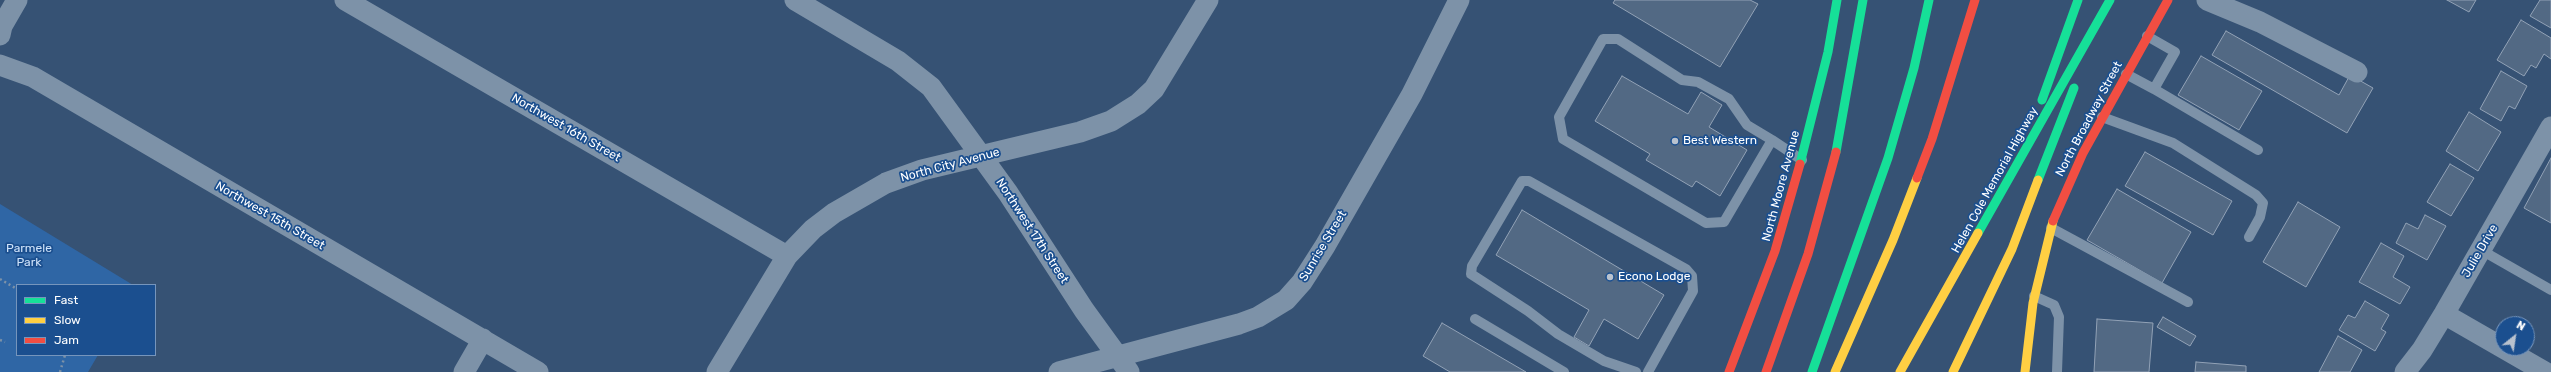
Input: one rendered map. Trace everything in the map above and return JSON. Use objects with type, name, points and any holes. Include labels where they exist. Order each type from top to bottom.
[{"type":"main road","name":"North Moore Avenue","points":[[1729,372],[1775,252],[1802,160],[1828,52],[1837,0]]},
{"type":"main road","points":[[1766,372],[1808,254],[1834,161],[1850,82],[1863,0]]},
{"type":"main road","points":[[1812,372],[1888,158],[1914,68],[1928,0]]},
{"type":"main road","points":[[1835,372],[1890,247],[1932,139],[1975,0]]},
{"type":"main road","points":[[2019,163],[2078,0]]},
{"type":"main road","name":"Helen Cole Memorial Highway","points":[[1900,372],[2110,0]]},
{"type":"main road","name":"North Broadway Street","points":[[2025,372],[2028,333],[2034,296],[2051,228],[2069,182],[2102,117],[2168,0]]},
{"type":"main road","points":[[1953,372],[2012,249],[2102,14]]},
{"type":"street","points":[[0,35],[2,26],[17,0]]},
{"type":"street","name":"Northwest 16th Street","points":[[345,0],[787,256]]},
{"type":"street","name":"Northwest 17th Street","points":[[795,0],[898,61],[921,77],[946,104],[1123,364]]},
{"type":"street","name":"North City Avenue","points":[[717,372],[787,256],[813,229],[855,199],[886,183],[922,170],[1080,132],[1111,120],[1138,104],[1154,89],[1208,0]]},
{"type":"street","name":"Sunrise Street","points":[[1059,372],[1123,364],[1239,324],[1258,316],[1286,300],[1302,282],[1329,240],[1412,94],[1458,0]]},
{"type":"street","points":[[2207,0],[2260,22],[2357,72]]},
{"type":"street","name":"Northwest 15th Street","points":[[0,65],[33,77],[538,372]]},
{"type":"street","name":"Julie Drive","points":[[2405,372],[2422,350],[2444,314],[2551,127]]},
{"type":"street","points":[[2444,314],[2545,372]]},
{"type":"street","points":[[464,372],[483,339]]},
{"type":"lane","points":[[2147,36],[2175,52],[2154,90]]},
{"type":"lane","points":[[1772,140],[1724,222],[1706,223],[1563,139],[1558,118],[1603,39],[1618,39],[1682,80],[1698,82],[1729,99],[1747,125],[1772,140],[1802,160]]},
{"type":"lane","points":[[2126,74],[2258,150]]},
{"type":"lane","points":[[2102,117],[2173,143],[2256,195],[2263,203],[2260,217],[2249,237]]},
{"type":"lane","points":[[1636,372],[1604,361],[1558,334],[1528,311],[1471,274],[1472,266],[1522,181],[1529,181],[1686,269],[1692,276],[1693,291],[1648,372]]},
{"type":"lane","points":[[2051,228],[2188,302]]},
{"type":"lane","points":[[2481,250],[2551,290]]},
{"type":"lane","points":[[2034,296],[2054,305],[2059,317],[2056,372]]},
{"type":"lane","points":[[1475,318],[1551,369],[1564,372]]},
{"type":"path","points":[[0,279],[16,288]]},
{"type":"path","points":[[0,340],[5,342]]},
{"type":"path","points":[[60,372],[65,356]]},
{"type":"green space","name":"Parmele Park","points":[[0,204],[131,284],[16,284],[16,356],[97,356],[88,372],[0,372]]},
{"type":"building","points":[[1615,0],[1750,0],[1758,4],[1720,67],[1613,3]]},
{"type":"building","points":[[2447,0],[2476,0],[2469,12]]},
{"type":"building","points":[[2540,0],[2551,0],[2551,28],[2530,16]]},
{"type":"building","points":[[2521,20],[2551,38],[2551,59],[2544,54],[2536,68],[2531,65],[2524,76],[2497,60]]},
{"type":"building","points":[[2226,31],[2339,95],[2350,75],[2373,88],[2347,133],[2212,55]]},
{"type":"building","points":[[2201,56],[2262,91],[2239,130],[2178,95]]},
{"type":"building","points":[[2501,71],[2527,86],[2515,109],[2509,106],[2501,121],[2480,109]]},
{"type":"building","points":[[1622,76],[1688,114],[1701,92],[1722,105],[1709,127],[1747,150],[1720,196],[1696,181],[1692,187],[1646,160],[1650,154],[1595,121]]},
{"type":"building","points":[[2469,112],[2501,132],[2478,171],[2446,151]]},
{"type":"building","points":[[2145,152],[2232,201],[2213,235],[2125,186]]},
{"type":"building","points":[[2551,158],[2551,223],[2524,208]]},
{"type":"building","points":[[2450,164],[2474,178],[2451,216],[2427,202]]},
{"type":"building","points":[[2117,189],[2191,232],[2162,283],[2087,240]]},
{"type":"building","points":[[2298,202],[2340,227],[2306,287],[2263,262]]},
{"type":"building","points":[[1522,210],[1664,295],[1638,339],[1604,319],[1589,346],[1574,337],[1589,310],[1496,255]]},
{"type":"building","points":[[2425,215],[2446,226],[2427,260],[2396,243],[2406,223],[2418,229]]},
{"type":"building","points":[[2381,243],[2404,256],[2393,277],[2410,287],[2400,304],[2359,282]]},
{"type":"building","points":[[2365,301],[2389,315],[2381,329],[2386,332],[2375,351],[2339,330],[2348,315],[2355,318]]},
{"type":"building","points":[[2163,317],[2196,336],[2190,346],[2157,327]]},
{"type":"building","points":[[2097,319],[2153,323],[2149,372],[2094,372]]},
{"type":"building","points":[[1442,323],[1526,372],[1450,372],[1423,356]]},
{"type":"building","points":[[2338,336],[2362,350],[2350,372],[2319,372]]},
{"type":"building","points":[[2196,362],[2246,366],[2246,372],[2195,372]]},
{"type":"traffic: fast","points":[[1800,164],[1828,52],[1837,0]]},
{"type":"traffic: fast","points":[[1836,152],[1863,0]]},
{"type":"traffic: fast","points":[[1812,372],[1888,158],[1914,68],[1929,0]]},
{"type":"traffic: fast","points":[[2042,100],[2078,0]]},
{"type":"traffic: fast","points":[[1978,233],[2110,0]]},
{"type":"traffic: fast","points":[[2038,180],[2074,88]]},
{"type":"traffic: slow","points":[[1835,372],[1893,240],[1917,178]]},
{"type":"traffic: slow","points":[[1953,372],[2012,249],[2038,180]]},
{"type":"traffic: slow","points":[[2025,372],[2033,303],[2053,221]]},
{"type":"traffic: slow","points":[[1900,372],[1978,233]]},
{"type":"traffic: jam","points":[[1917,178],[1932,139],[1975,0]]},
{"type":"traffic: jam","points":[[2053,221],[2083,153],[2168,0]]},
{"type":"traffic: jam","points":[[1766,372],[1808,254],[1836,152]]},
{"type":"traffic: jam","points":[[1729,372],[1775,251],[1800,164]]},
{"type":"place","name":"Best Western","points":[[1675,141]]},
{"type":"place","name":"Econo Lodge","points":[[1610,277]]}]
